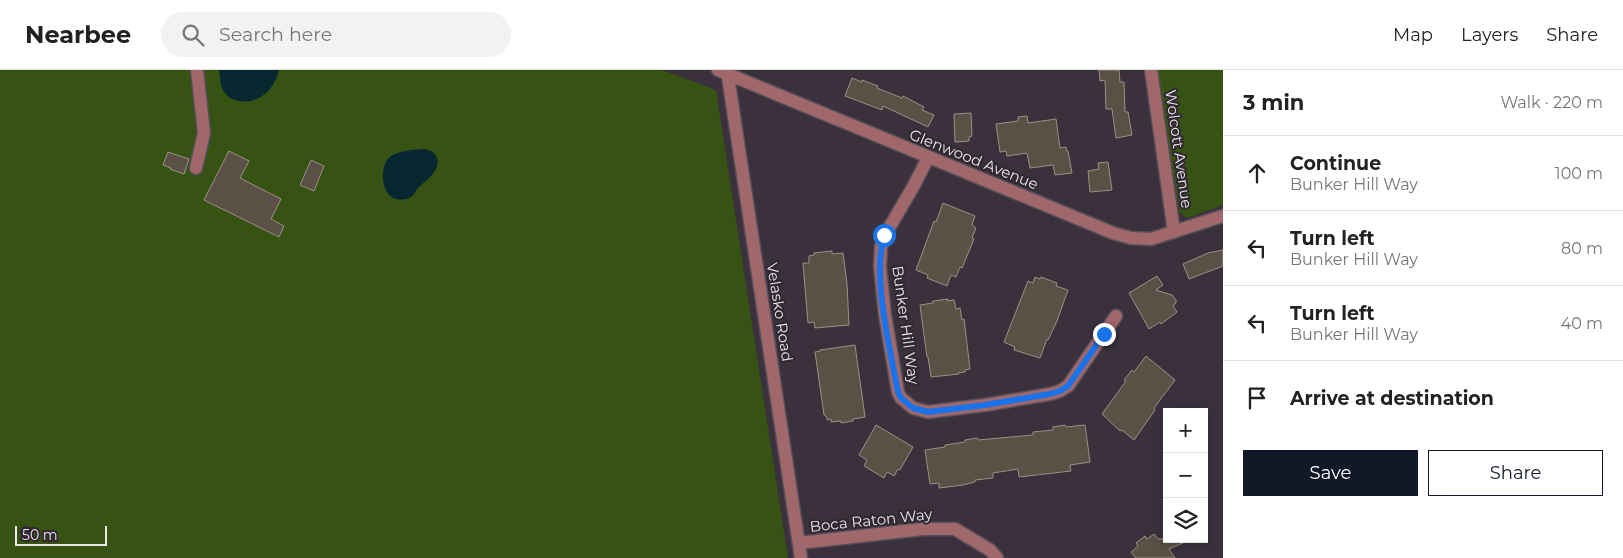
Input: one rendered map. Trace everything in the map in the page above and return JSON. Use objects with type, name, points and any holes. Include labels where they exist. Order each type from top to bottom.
[{"type":"street","points":[[196,168],[204,133],[197,70]]},
{"type":"street","name":"Wolcott Avenue","points":[[1151,70],[1174,232]]},
{"type":"street","name":"Glenwood Avenue","points":[[724,71],[928,158],[1113,233],[1131,238],[1151,239],[1223,216]]},
{"type":"street","name":"Velasko Road","points":[[724,71],[801,558]]},
{"type":"street","name":"Bunker Hill Way","points":[[928,158],[884,235],[881,247],[880,267],[884,315],[898,392],[901,398],[913,408],[928,412],[995,403],[1060,391],[1068,386],[1081,369],[1116,316]]},
{"type":"street","name":"Boca Raton Way","points":[[799,543],[924,529],[955,529],[990,550],[997,558]]},
{"type":"green space","points":[[0,70],[662,70],[716,90],[788,558],[0,558]]},
{"type":"green space","points":[[1158,70],[1223,70],[1223,205],[1187,218],[1179,212]]},
{"type":"water","points":[[219,70],[279,70],[274,83],[265,94],[253,101],[246,102],[234,100],[226,94],[221,85]]},
{"type":"water","points":[[421,149],[435,154],[438,164],[436,169],[409,198],[396,199],[387,192],[384,186],[383,172],[387,160],[398,153]]},
{"type":"building","points":[[1099,70],[1119,70],[1120,82],[1124,82],[1125,112],[1128,112],[1132,135],[1116,138],[1112,109],[1106,109],[1105,80],[1100,81]]},
{"type":"building","points":[[852,78],[878,86],[877,88],[902,98],[903,96],[924,107],[922,110],[934,115],[928,127],[883,106],[882,110],[845,96]]},
{"type":"building","points":[[971,113],[972,136],[969,137],[969,141],[955,142],[954,114]]},
{"type":"building","points":[[1027,116],[1028,123],[1056,119],[1060,148],[1066,147],[1068,151],[1072,173],[1055,175],[1053,165],[1030,168],[1027,153],[1007,156],[1006,151],[1000,152],[996,124],[1018,121],[1018,117]]},
{"type":"building","points":[[229,151],[249,161],[240,178],[281,199],[271,219],[284,226],[279,237],[204,200]]},
{"type":"building","points":[[168,152],[189,159],[184,174],[163,165]]},
{"type":"building","points":[[311,160],[324,166],[314,191],[300,185]]},
{"type":"building","points":[[1108,162],[1112,190],[1090,192],[1088,171],[1099,169],[1098,163]]},
{"type":"building","points":[[943,203],[975,216],[972,225],[976,228],[972,238],[974,239],[962,268],[960,267],[956,277],[951,275],[947,286],[927,278],[928,275],[916,270],[934,221],[936,222]]},
{"type":"building","points":[[1223,250],[1223,266],[1189,279],[1183,264],[1208,253]]},
{"type":"building","points":[[832,251],[832,254],[843,253],[849,325],[815,328],[814,322],[808,323],[803,263],[809,263],[809,256],[814,255],[814,253]]},
{"type":"building","points":[[1157,276],[1163,285],[1156,290],[1172,295],[1176,300],[1173,306],[1177,312],[1161,324],[1160,322],[1149,329],[1129,293]]},
{"type":"building","points":[[1035,277],[1040,279],[1041,277],[1057,283],[1056,286],[1068,290],[1057,321],[1047,339],[1040,358],[1014,350],[1015,347],[1004,342],[1028,281],[1033,283]]},
{"type":"building","points":[[948,299],[947,301],[954,300],[956,309],[960,308],[962,320],[964,319],[970,369],[959,374],[931,377],[920,305]]},
{"type":"building","points":[[855,345],[865,417],[841,423],[841,421],[831,422],[831,419],[827,420],[827,417],[824,415],[815,352]]},
{"type":"building","points":[[1146,356],[1175,380],[1154,408],[1155,410],[1134,440],[1122,430],[1120,431],[1102,414],[1126,381],[1124,380],[1132,370],[1134,372]]},
{"type":"building","points":[[876,425],[913,447],[900,470],[898,469],[894,476],[887,472],[884,478],[864,466],[867,460],[859,455]]},
{"type":"building","points":[[1065,425],[1066,427],[1085,425],[1090,462],[1070,465],[1071,471],[1019,477],[1018,469],[993,473],[993,478],[975,480],[975,482],[963,485],[939,488],[939,483],[930,484],[925,450],[945,447],[945,445],[977,438],[978,440],[1033,435],[1033,432],[1053,430],[1053,427]]},
{"type":"building","points":[[1154,534],[1158,539],[1163,539],[1163,543],[1183,543],[1169,549],[1175,558],[1136,558],[1131,552],[1138,546],[1136,543],[1145,536],[1147,539]]},
{"type":"route","points":[[884,235],[880,267],[884,315],[898,392],[901,398],[913,408],[928,412],[985,405],[1060,391],[1068,386],[1104,334]]}]
